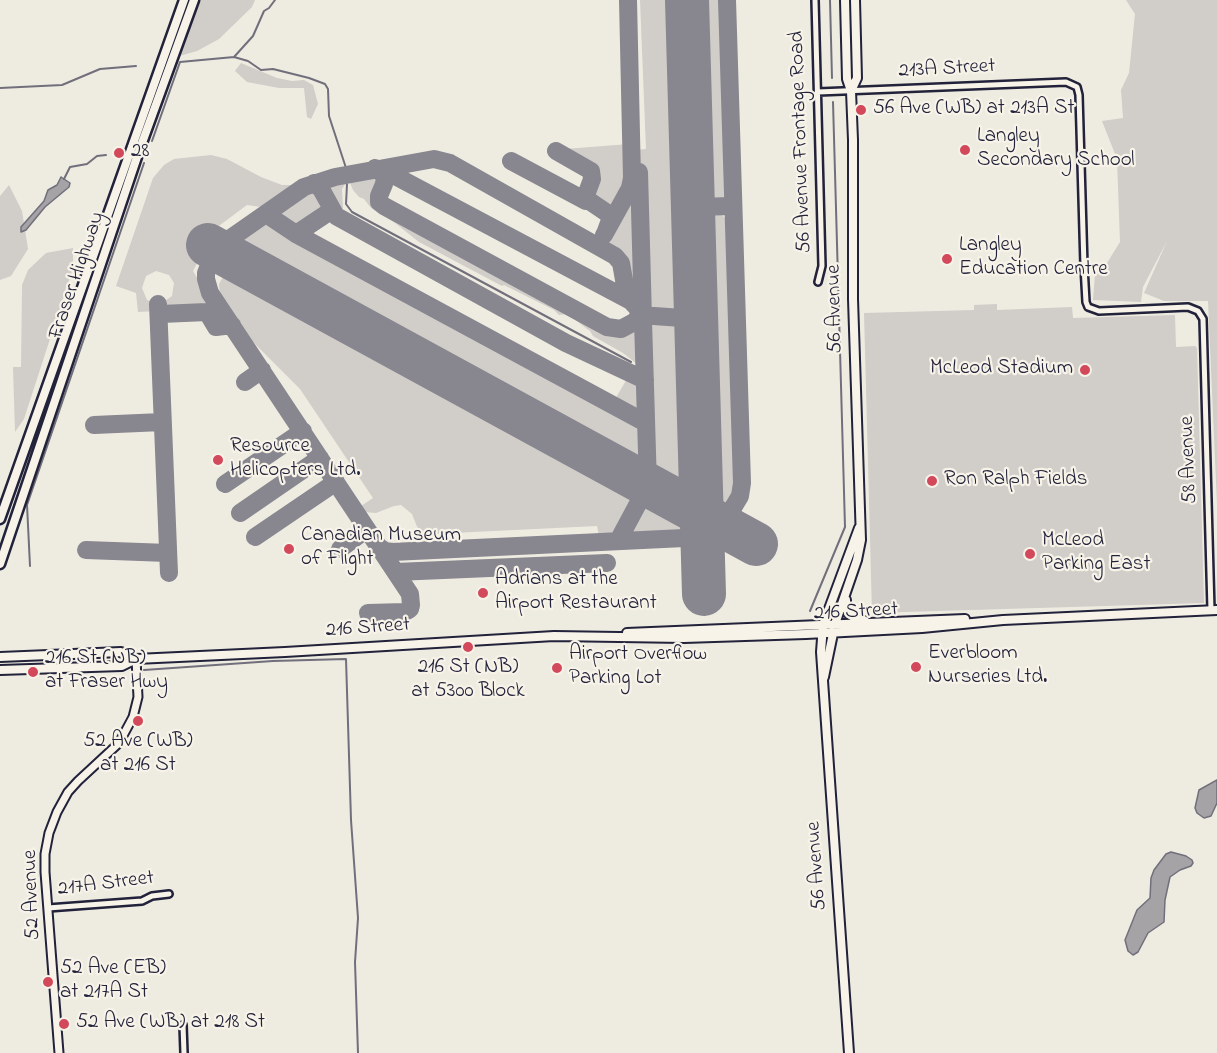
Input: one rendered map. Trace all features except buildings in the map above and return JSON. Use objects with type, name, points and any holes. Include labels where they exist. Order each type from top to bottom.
[{"type":"main road","name":"Fraser Highway","points":[[0,519],[184,0]]},
{"type":"main road","name":"Fraser Highway","points":[[0,564],[138,154],[194,0]]},
{"type":"main road","name":"56 Avenue","points":[[824,677],[834,628],[857,560],[861,540],[853,299],[851,91],[847,79],[844,0]]},
{"type":"main road","name":"56 Avenue","points":[[851,91],[857,78],[855,0]]},
{"type":"main road","name":"56 Avenue","points":[[849,1053],[821,652],[823,629],[860,525]]},
{"type":"main road","points":[[846,590],[845,603],[849,614],[857,619],[875,622]]},
{"type":"main road","name":"216 Street","points":[[834,628],[922,628],[1003,620],[1214,610]]},
{"type":"main road","name":"216 Street","points":[[0,670],[122,666],[136,659],[645,631],[823,629],[875,622],[1003,620]]},
{"type":"main road","name":"216 Street","points":[[0,657],[121,652],[136,659]]},
{"type":"street","name":"56 Avenue Frontage Road","points":[[815,0],[822,266],[818,282]]},
{"type":"street","name":"213A Street","points":[[818,92],[1066,82],[1077,87],[1088,307],[1095,311],[1188,307],[1198,311]]},
{"type":"street","name":"58 Avenue","points":[[1198,311],[1203,319],[1214,610]]},
{"type":"street","name":"52 Avenue","points":[[59,1053],[45,854],[54,819],[68,792],[119,743],[133,717],[138,697],[136,659]]},
{"type":"street","name":"217A Street","points":[[48,909],[142,901],[168,894]]},
{"type":"street","points":[[183,1025],[184,1053]]},
{"type":"shaded area","points":[[194,0],[255,0],[252,7],[219,39],[197,51],[176,57]]},
{"type":"shaded area","points":[[640,0],[676,0],[685,312],[683,314],[652,312],[633,297],[628,288],[624,258],[606,245],[635,184],[635,150],[646,149]]},
{"type":"shaded area","points":[[699,0],[724,0],[729,193],[720,203],[714,203],[704,197]]},
{"type":"shaded area","points":[[1126,0],[1217,0],[1217,504],[1208,301],[1164,301],[1144,293],[1167,241],[1143,287],[1141,302],[1093,300],[1095,274],[1102,271],[1120,242],[1117,159],[1102,121],[1123,118],[1121,90],[1129,73],[1135,14]]},
{"type":"shaded area","points":[[241,63],[277,78],[292,81],[304,80],[313,85],[318,104],[311,119],[307,117],[304,88],[279,88],[247,82],[235,71]]},
{"type":"shaded area","points":[[629,144],[629,183],[614,211],[587,196],[596,177],[596,167],[587,159],[565,149]]},
{"type":"shaded area","points":[[211,155],[227,159],[282,185],[298,185],[268,208],[247,205],[216,228],[193,271],[213,304],[210,308],[163,310],[162,303],[172,296],[174,283],[169,275],[156,271],[146,276],[142,288],[147,300],[156,303],[156,311],[138,312],[136,293],[116,286],[153,178],[164,165],[174,159]]},
{"type":"shaded area","points":[[369,173],[378,174],[381,178],[377,197],[380,207],[609,330],[622,332],[640,322],[641,367],[623,353],[593,336],[590,331],[567,314],[559,315],[554,310],[502,286],[419,242],[371,208],[353,190],[350,183],[346,183],[342,189],[343,209],[334,206],[326,184]]},
{"type":"shaded area","points":[[61,177],[70,183],[69,187],[45,207],[26,230],[21,232],[21,227],[44,201],[48,190],[57,185]]},
{"type":"shaded area","points":[[9,185],[22,211],[28,249],[11,276],[0,280],[0,196]]},
{"type":"shaded area","points":[[310,188],[319,193],[324,201],[322,209],[296,227],[274,216],[273,212]]},
{"type":"shaded area","points":[[714,213],[721,214],[730,223],[738,490],[721,512],[713,508],[705,222]]},
{"type":"shaded area","points":[[264,221],[269,221],[642,425],[643,470],[245,253],[241,241],[245,235]]},
{"type":"shaded area","points":[[73,248],[73,268],[24,419],[15,432],[13,367],[21,367],[22,285],[28,270],[46,253]]},
{"type":"shaded area","points":[[234,272],[639,492],[616,536],[599,536],[597,526],[432,534],[432,544],[427,544],[422,539],[412,514],[401,505],[376,513],[364,512],[361,506],[373,498],[300,389],[245,334],[220,297],[219,284],[224,275]]},
{"type":"shaded area","points":[[997,304],[997,310],[1072,307],[1073,318],[1175,315],[1176,347],[1195,346],[1197,348],[1204,603],[872,613],[864,313],[974,310],[974,305]]},
{"type":"shaded area","points":[[652,320],[683,322],[686,326],[690,495],[651,474],[648,323]]},
{"type":"shaded area","points":[[628,377],[642,383],[640,410],[631,411],[614,401]]},
{"type":"shaded area","points":[[647,496],[691,520],[690,533],[625,535]]},
{"type":"shaded area","points":[[1217,780],[1217,803],[1211,816],[1204,818],[1197,813],[1195,808],[1199,790]]},
{"type":"shaded area","points":[[1171,852],[1186,856],[1193,863],[1170,877],[1165,900],[1164,922],[1148,933],[1138,952],[1133,955],[1128,951],[1125,940],[1137,910],[1150,898],[1151,878],[1154,870],[1166,854]]},
{"type":"waterway","points":[[152,141],[180,62],[234,57],[253,36],[264,11],[275,0]]},
{"type":"waterway","points":[[830,0],[832,78]]},
{"type":"waterway","points":[[234,57],[248,61],[261,70],[273,69],[325,84],[328,89],[329,116],[346,168]]},
{"type":"waterway","points":[[0,88],[62,85],[100,69],[136,66]]},
{"type":"waterway","points":[[810,611],[845,527],[833,102]]},
{"type":"waterway","points":[[64,179],[70,167],[87,164],[97,156],[106,155]]},
{"type":"waterway","points":[[30,566],[27,505],[144,163]]},
{"type":"waterway","points":[[347,184],[346,204],[352,212],[631,362]]},
{"type":"waterway","points":[[144,670],[273,661],[346,659],[351,820],[358,918],[355,962],[358,1053]]},
{"type":"taxiway","points":[[604,235],[630,188],[632,178],[628,0]]},
{"type":"taxiway","points":[[379,547],[392,552],[705,537],[721,525],[728,516],[740,496],[742,483],[727,0]]},
{"type":"taxiway","points":[[556,151],[591,171],[592,179],[585,198],[610,215],[606,231]]},
{"type":"taxiway","points":[[233,259],[227,251],[231,238],[304,187],[335,177],[434,159],[450,163],[615,256],[621,263],[627,297],[639,310],[643,321],[648,485],[618,541]]},
{"type":"taxiway","points":[[511,161],[586,201]]},
{"type":"taxiway","points":[[375,168],[385,178],[379,196],[379,202],[384,206],[607,327],[621,329],[634,322],[640,315],[696,319]]},
{"type":"taxiway","points":[[382,169],[629,300]]},
{"type":"taxiway","points":[[639,172],[643,319]]},
{"type":"taxiway","points":[[314,183],[321,189],[336,216],[566,343],[645,380]]},
{"type":"taxiway","points":[[693,207],[733,206]]},
{"type":"taxiway","points":[[296,234],[332,210]]},
{"type":"taxiway","points":[[266,214],[296,234],[646,423]]},
{"type":"taxiway","points":[[233,259],[218,257],[210,263],[206,273],[210,293],[410,594],[410,609],[405,612],[368,613]]},
{"type":"taxiway","points":[[158,304],[169,573]]},
{"type":"taxiway","points":[[159,319],[161,314],[207,312],[216,327],[232,325]]},
{"type":"taxiway","points":[[245,382],[262,370]]},
{"type":"taxiway","points":[[94,425],[162,422]]},
{"type":"taxiway","points":[[225,484],[303,431]]},
{"type":"taxiway","points":[[240,513],[320,458]]},
{"type":"taxiway","points":[[255,537],[336,482]]},
{"type":"taxiway","points":[[340,549],[367,529]]},
{"type":"taxiway","points":[[86,550],[168,553]]},
{"type":"taxiway","points":[[396,572],[607,563]]},
{"type":"runway","points":[[687,0],[704,594]]},
{"type":"runway","points":[[208,245],[756,544]]},
{"type":"place","name":"56 Ave (WB) at 213A St","points":[[861,110]]},
{"type":"place","name":"Langley Secondary School","points":[[965,150]]},
{"type":"place","name":"28","points":[[119,153]]},
{"type":"place","name":"Langley Education Centre","points":[[947,259]]},
{"type":"place","name":"McLeod Stadium","points":[[1085,370]]},
{"type":"place","name":"Resource Helicopters Ltd.","points":[[218,460]]},
{"type":"place","name":"Ron Ralph Fields","points":[[932,481]]},
{"type":"place","name":"Canadian Museum of Flight","points":[[289,549]]},
{"type":"place","name":"McLeod Parking East","points":[[1030,554]]},
{"type":"place","name":"Adrians at the Airport Restaurant","points":[[483,593]]},
{"type":"place","name":"216 St (NB) at 5300 Block","points":[[468,647]]},
{"type":"place","name":"Everbloom Nurseries Ltd.","points":[[916,667]]},
{"type":"place","name":"Airport Overflow Parking Lot","points":[[557,668]]},
{"type":"place","name":"216 St (NB) at Fraser Hwy","points":[[33,672]]},
{"type":"place","name":"52 Ave (WB) at 216 St","points":[[138,721]]},
{"type":"place","name":"52 Ave (EB) at 217A St","points":[[48,982]]},
{"type":"place","name":"52 Ave (WB) at 218 St","points":[[64,1024]]}]
